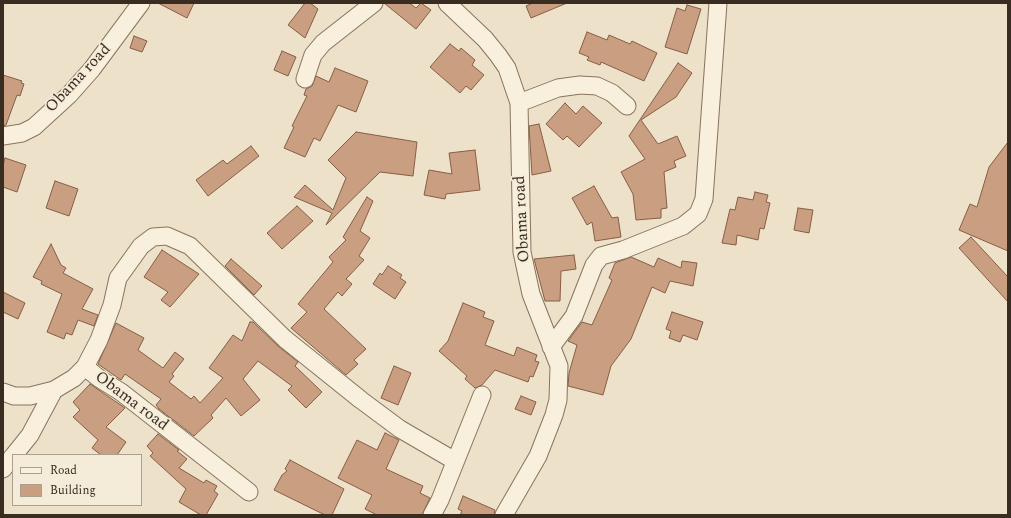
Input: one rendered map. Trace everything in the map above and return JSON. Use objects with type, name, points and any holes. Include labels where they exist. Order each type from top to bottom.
[{"type":"street","name":"Obama road","points":[[3,136],[22,133],[34,127],[69,95],[92,69],[141,3]]},
{"type":"street","points":[[305,79],[313,55],[323,44],[374,3]]},
{"type":"street","name":"Obama road","points":[[447,3],[485,39],[498,55],[507,68],[519,103],[522,252],[531,294],[558,366],[558,400],[554,415],[538,456],[504,515]]},
{"type":"street","points":[[551,347],[574,316],[594,265],[600,256],[623,250],[683,226],[698,214],[704,199],[718,3]]},
{"type":"street","points":[[519,103],[558,88],[580,85],[597,86],[612,93],[627,106]]},
{"type":"street","points":[[85,367],[99,340],[112,304],[118,278],[141,246],[153,237],[167,236],[190,246],[285,339],[361,400],[400,429],[455,461]]},
{"type":"street","name":"Obama road","points":[[3,392],[14,396],[30,396],[54,390],[74,378],[85,367],[121,392],[249,492]]},
{"type":"street","points":[[15,454],[30,435],[54,390]]},
{"type":"street","points":[[432,515],[482,396]]},
{"type":"street","points":[[3,469],[12,457]]},
{"type":"building","points":[[158,3],[194,3],[187,18]]},
{"type":"building","points":[[305,3],[310,3],[318,9],[305,38],[288,25]]},
{"type":"building","points":[[384,3],[409,3],[416,8],[421,3],[431,10],[416,29]]},
{"type":"building","points":[[533,3],[567,3],[531,18],[526,6]]},
{"type":"building","points":[[687,5],[701,9],[687,54],[665,47],[677,8],[685,11]]},
{"type":"building","points":[[587,32],[607,40],[609,35],[630,44],[632,41],[657,53],[644,81],[601,62],[600,65],[587,60],[589,57],[579,53]]},
{"type":"building","points":[[134,36],[147,41],[142,52],[130,48]]},
{"type":"building","points":[[450,44],[459,51],[461,48],[475,60],[472,65],[484,75],[471,90],[466,86],[460,93],[430,67]]},
{"type":"building","points":[[282,51],[296,57],[288,76],[274,70]]},
{"type":"building","points":[[678,63],[692,73],[676,97],[641,120],[658,144],[677,136],[686,156],[674,161],[676,167],[664,172],[667,208],[661,209],[661,218],[636,220],[633,194],[621,172],[645,159],[629,136]]},
{"type":"building","points":[[335,68],[368,81],[356,112],[338,105],[320,141],[314,138],[305,157],[284,148],[294,127],[292,126],[307,96],[304,95],[306,89],[312,86],[316,76],[329,82]]},
{"type":"building","points":[[3,75],[22,81],[21,83],[24,84],[20,96],[17,95],[6,125],[3,126]]},
{"type":"building","points":[[565,103],[576,114],[583,106],[602,123],[579,147],[567,136],[563,140],[546,124]]},
{"type":"building","points":[[539,124],[551,171],[532,175],[529,126]]},
{"type":"building","points":[[356,132],[417,142],[413,176],[380,172],[326,225],[332,213],[294,197],[305,185],[333,210],[346,178],[328,160]]},
{"type":"building","points":[[1008,142],[1008,251],[959,230],[970,204],[977,207],[989,167]]},
{"type":"building","points":[[251,146],[259,156],[208,196],[196,180],[223,160],[227,164]]},
{"type":"building","points":[[475,150],[480,190],[446,194],[445,199],[424,195],[429,170],[452,174],[449,153]]},
{"type":"building","points":[[5,158],[26,165],[17,192],[3,187],[3,165]]},
{"type":"building","points":[[55,181],[78,189],[69,216],[46,208]]},
{"type":"building","points":[[594,186],[612,218],[618,217],[621,237],[595,241],[592,222],[587,225],[572,198]]},
{"type":"building","points":[[755,192],[768,195],[766,202],[770,203],[764,229],[760,228],[758,240],[737,235],[736,245],[722,243],[730,209],[735,210],[738,197],[753,200]]},
{"type":"building","points":[[367,197],[373,201],[360,231],[370,238],[359,256],[364,260],[346,279],[352,284],[342,296],[338,292],[324,309],[366,349],[354,360],[358,364],[346,375],[291,328],[307,312],[298,304],[333,262],[329,257],[346,240],[343,237]]},
{"type":"building","points":[[297,206],[313,221],[282,249],[267,233]]},
{"type":"building","points":[[798,208],[813,210],[809,233],[794,230]]},
{"type":"building","points":[[971,237],[1008,277],[1008,302],[959,248]]},
{"type":"building","points":[[51,244],[61,265],[66,268],[63,273],[93,289],[82,309],[98,315],[94,326],[78,320],[72,335],[66,333],[64,339],[47,332],[62,294],[41,284],[42,281],[33,277]]},
{"type":"building","points":[[162,250],[199,274],[170,307],[161,300],[168,292],[144,277]]},
{"type":"building","points":[[574,255],[576,269],[561,271],[560,301],[545,301],[534,259]]},
{"type":"building","points":[[631,257],[654,267],[658,258],[681,268],[682,261],[697,263],[693,286],[670,281],[665,293],[652,287],[631,339],[611,366],[603,395],[568,386],[569,373],[577,345],[568,341],[582,322],[592,325],[612,280],[609,278],[615,263]]},
{"type":"building","points":[[231,259],[262,286],[254,295],[225,266]]},
{"type":"building","points":[[388,266],[402,275],[400,278],[406,282],[395,299],[373,284],[380,273],[382,275]]},
{"type":"building","points":[[3,292],[25,303],[18,319],[3,312]]},
{"type":"building","points":[[463,303],[485,312],[483,317],[494,321],[485,345],[514,356],[517,347],[537,355],[535,361],[539,362],[533,377],[530,376],[528,382],[495,370],[482,385],[475,388],[465,379],[467,376],[439,351],[448,341]]},
{"type":"building","points":[[672,312],[703,322],[697,340],[683,335],[680,342],[669,338],[671,331],[666,329]]},
{"type":"building","points":[[250,322],[253,322],[278,346],[298,362],[295,366],[322,392],[306,408],[288,390],[292,386],[258,361],[243,379],[260,400],[241,416],[226,398],[211,415],[213,418],[194,436],[159,409],[156,405],[161,399],[125,374],[121,380],[98,364],[116,323],[144,338],[138,350],[163,368],[175,352],[184,359],[172,374],[174,376],[169,382],[191,399],[194,396],[200,403],[223,378],[209,368],[233,335],[242,341]]},
{"type":"building","points":[[394,366],[411,373],[398,405],[381,398]]},
{"type":"building","points":[[90,384],[125,408],[106,427],[126,442],[118,454],[100,454],[92,448],[98,440],[73,417],[80,410],[73,402]]},
{"type":"building","points":[[521,396],[536,402],[531,415],[515,409]]},
{"type":"building","points":[[385,433],[399,440],[386,469],[423,486],[420,493],[430,498],[422,515],[377,515],[365,509],[372,495],[338,478],[357,440],[377,450]]},
{"type":"building","points":[[158,434],[179,450],[177,451],[187,459],[179,468],[204,483],[206,480],[217,486],[214,491],[218,494],[206,515],[201,515],[179,502],[186,489],[150,456],[153,453],[147,446]]},
{"type":"building","points":[[290,460],[344,489],[332,515],[325,515],[274,490],[282,475],[287,471],[285,469]]},
{"type":"building","points":[[463,496],[495,510],[494,515],[460,515],[462,511],[458,509]]}]
